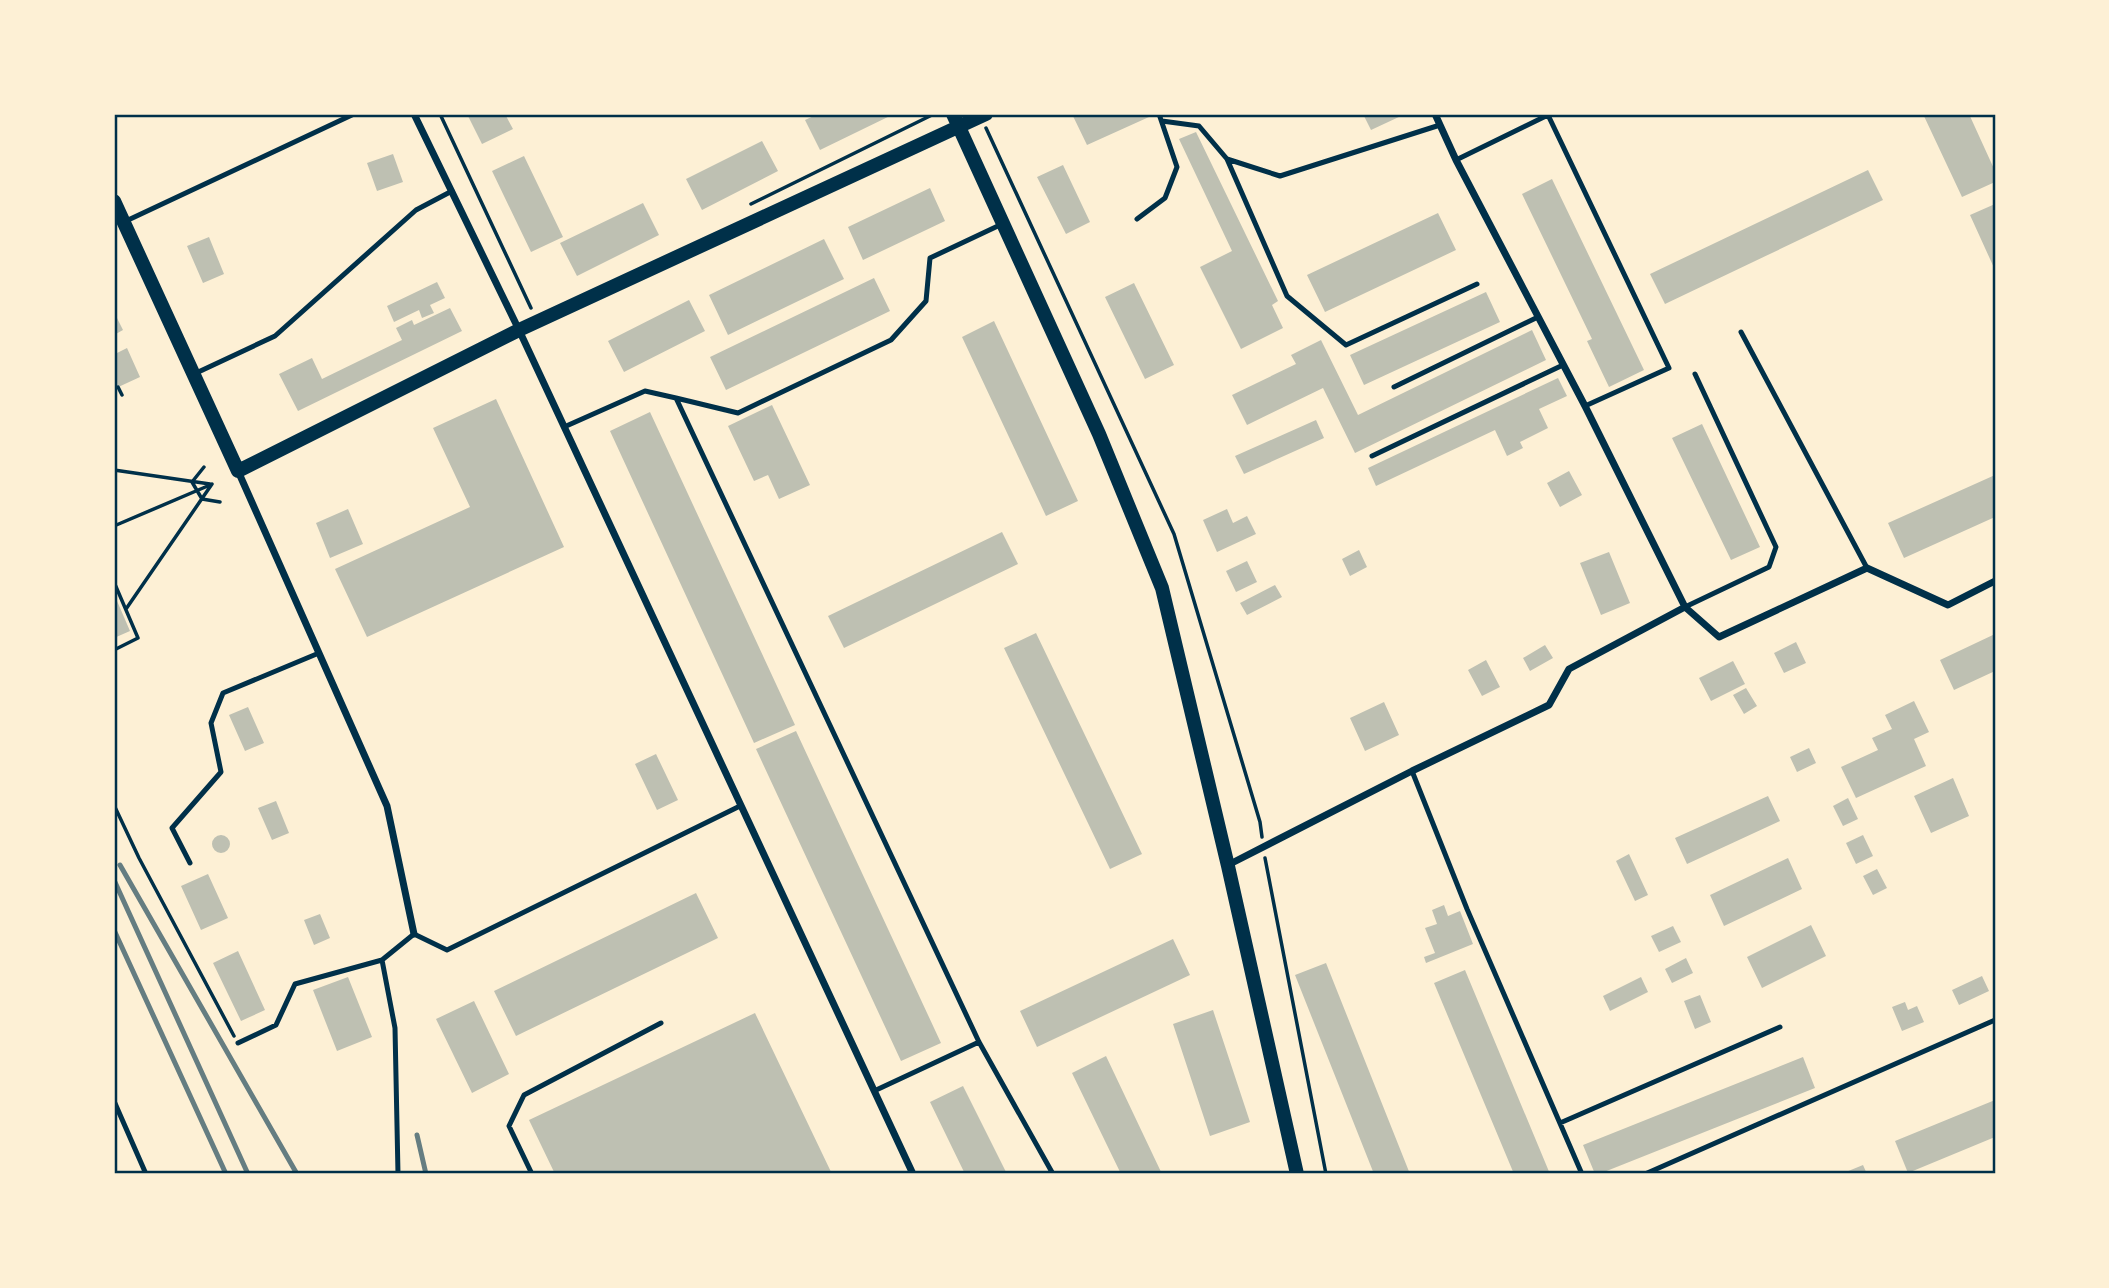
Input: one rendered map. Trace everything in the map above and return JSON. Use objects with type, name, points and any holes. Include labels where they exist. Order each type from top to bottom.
[{"type":"main road","points":[[114,201],[239,471],[519,330],[956,120],[986,114]]},
{"type":"main road","points":[[956,120],[1099,434],[1162,588],[1297,1174]]},
{"type":"street","points":[[414,114],[519,330],[913,1174]]},
{"type":"street","points":[[1434,114],[1685,607],[1719,637],[1867,568],[1948,605],[1995,581]]},
{"type":"street","points":[[239,471],[387,806],[414,934]]},
{"type":"street","points":[[1228,866],[1412,771],[1549,705],[1569,669],[1685,607]]},
{"type":"lane","points":[[124,222],[355,114]]},
{"type":"lane","points":[[1137,219],[1165,198],[1177,167],[1159,114]]},
{"type":"lane","points":[[1456,160],[1548,116],[1669,368],[1585,406]]},
{"type":"lane","points":[[1162,121],[1199,126],[1227,159],[1287,296],[1346,345],[1477,285]]},
{"type":"lane","points":[[1227,159],[1280,176],[1440,125]]},
{"type":"lane","points":[[194,374],[275,336],[416,210],[452,191]]},
{"type":"lane","points":[[564,427],[645,391],[738,413],[891,340],[926,301],[930,258],[1003,224]]},
{"type":"lane","points":[[1394,387],[1538,317]]},
{"type":"lane","points":[[1741,332],[1867,568]]},
{"type":"lane","points":[[1372,456],[1563,365]]},
{"type":"lane","points":[[1685,607],[1769,567],[1776,547],[1695,374]]},
{"type":"lane","points":[[676,398],[979,1042],[1053,1174]]},
{"type":"lane","points":[[190,863],[172,828],[221,772],[211,723],[223,693],[319,653]]},
{"type":"lane","points":[[1412,771],[1467,909],[1582,1174]]},
{"type":"lane","points":[[238,1043],[276,1025],[295,984],[382,960],[414,934],[447,950],[740,806]]},
{"type":"lane","points":[[382,960],[395,1028],[398,1174]]},
{"type":"lane","points":[[1645,1174],[1995,1020]]},
{"type":"lane","points":[[531,1174],[509,1126],[524,1095],[661,1023]]},
{"type":"lane","points":[[1560,1123],[1780,1027]]},
{"type":"lane","points":[[874,1091],[979,1042]]},
{"type":"lane","points":[[114,1101],[146,1174]]},
{"type":"path","points":[[440,114],[533,310]]},
{"type":"path","points":[[746,206],[934,114]]},
{"type":"path","points":[[118,387],[122,395]]},
{"type":"path","points":[[192,482],[204,467]]},
{"type":"path","points":[[114,470],[212,484]]},
{"type":"path","points":[[192,482],[202,499],[220,502]]},
{"type":"path","points":[[114,526],[212,484]]},
{"type":"path","points":[[126,609],[212,484]]},
{"type":"path","points":[[114,582],[138,638],[114,650]]},
{"type":"path","points":[[114,805],[139,858],[238,1043]]},
{"type":"building","points":[[467,114],[505,114],[513,129],[482,144]]},
{"type":"building","points":[[818,114],[894,114],[820,150],[805,120]]},
{"type":"building","points":[[1072,114],[1148,114],[1149,117],[1087,145]]},
{"type":"building","points":[[1363,114],[1400,114],[1401,116],[1371,130]]},
{"type":"building","points":[[1923,114],[1969,114],[1995,171],[1995,182],[1962,197]]},
{"type":"building","points":[[1196,132],[1278,301],[1272,305],[1283,328],[1241,349],[1200,267],[1232,251],[1179,139]]},
{"type":"building","points":[[762,141],[778,171],[702,210],[686,179]]},
{"type":"building","points":[[393,154],[403,182],[377,191],[367,163]]},
{"type":"building","points":[[524,156],[563,237],[531,252],[492,171]]},
{"type":"building","points":[[1063,165],[1090,222],[1066,234],[1037,177]]},
{"type":"building","points":[[1868,170],[1883,200],[1665,304],[1650,274]]},
{"type":"building","points":[[1552,179],[1644,370],[1609,387],[1587,341],[1592,339],[1522,194]]},
{"type":"building","points":[[930,188],[945,221],[863,260],[848,227]]},
{"type":"building","points":[[643,203],[659,235],[577,276],[560,243]]},
{"type":"building","points":[[1995,204],[1995,270],[1970,215]]},
{"type":"building","points":[[1438,213],[1456,250],[1325,312],[1307,275]]},
{"type":"building","points":[[209,237],[224,274],[203,283],[187,246]]},
{"type":"building","points":[[824,239],[844,279],[728,335],[709,295]]},
{"type":"building","points":[[874,278],[890,311],[726,390],[710,357]]},
{"type":"building","points":[[437,282],[445,298],[430,305],[434,313],[422,318],[419,310],[394,322],[387,306]]},
{"type":"building","points":[[1134,283],[1174,365],[1145,379],[1105,297]]},
{"type":"building","points":[[1486,292],[1500,322],[1364,385],[1350,355]]},
{"type":"building","points":[[689,300],[705,331],[624,372],[608,341]]},
{"type":"building","points":[[450,308],[462,331],[298,411],[279,374],[312,358],[322,379],[402,340],[396,328],[412,320],[414,325]]},
{"type":"building","points":[[114,312],[123,330],[114,335]]},
{"type":"building","points":[[994,321],[1078,501],[1046,516],[962,337]]},
{"type":"building","points":[[1532,330],[1546,360],[1355,453],[1323,388],[1247,425],[1232,395],[1296,364],[1291,355],[1321,340],[1358,415]]},
{"type":"building","points":[[114,346],[117,353],[127,348],[140,377],[114,389]]},
{"type":"building","points":[[1558,378],[1567,396],[1539,409],[1548,428],[1520,442],[1523,448],[1507,456],[1495,430],[1376,486],[1368,468]]},
{"type":"building","points":[[496,399],[564,547],[367,637],[335,569],[470,507],[433,428]]},
{"type":"building","points":[[772,405],[810,485],[779,499],[768,475],[754,481],[728,426]]},
{"type":"building","points":[[650,412],[795,725],[754,743],[610,431]]},
{"type":"building","points":[[1316,420],[1324,438],[1244,474],[1235,456]]},
{"type":"building","points":[[1702,424],[1760,547],[1731,560],[1672,438]]},
{"type":"building","points":[[1569,471],[1582,495],[1560,507],[1547,483]]},
{"type":"building","points":[[1995,475],[1995,517],[1904,558],[1888,523]]},
{"type":"building","points":[[348,509],[363,544],[330,558],[316,523]]},
{"type":"building","points":[[1227,509],[1233,523],[1247,516],[1256,534],[1217,552],[1203,520]]},
{"type":"building","points":[[1002,532],[1018,564],[844,648],[828,616]]},
{"type":"building","points":[[1359,550],[1367,567],[1350,576],[1342,559]]},
{"type":"building","points":[[1609,552],[1630,603],[1601,615],[1580,563]]},
{"type":"building","points":[[1247,561],[1257,582],[1236,592],[1226,571]]},
{"type":"building","points":[[1275,585],[1282,597],[1247,615],[1240,603]]},
{"type":"building","points":[[114,594],[130,631],[114,638]]},
{"type":"building","points":[[1036,633],[1142,854],[1110,869],[1004,648]]},
{"type":"building","points":[[1995,634],[1995,671],[1954,690],[1940,660]]},
{"type":"building","points":[[1796,642],[1806,663],[1784,673],[1774,653]]},
{"type":"building","points":[[1545,645],[1553,658],[1530,671],[1523,658]]},
{"type":"building","points":[[1486,660],[1500,687],[1482,696],[1468,670]]},
{"type":"building","points":[[1733,661],[1745,684],[1711,701],[1699,678]]},
{"type":"building","points":[[1746,688],[1757,706],[1744,714],[1733,695]]},
{"type":"building","points":[[1914,701],[1929,732],[1914,739],[1926,766],[1856,798],[1841,767],[1878,750],[1872,738],[1892,729],[1885,715]]},
{"type":"building","points":[[1384,702],[1399,735],[1365,751],[1350,718]]},
{"type":"building","points":[[248,707],[264,743],[245,751],[229,715]]},
{"type":"building","points":[[796,731],[941,1043],[901,1061],[756,749]]},
{"type":"building","points":[[1809,748],[1816,763],[1797,772],[1790,757]]},
{"type":"building","points":[[656,754],[678,800],[657,810],[635,764]]},
{"type":"building","points":[[1953,778],[1969,816],[1931,833],[1914,796]]},
{"type":"building","points":[[1768,796],[1780,821],[1687,864],[1675,838]]},
{"type":"building","points":[[1848,798],[1858,819],[1843,826],[1833,806]]},
{"type":"building","points":[[276,801],[289,833],[272,840],[258,808]]},
{"type":"building","points":[[221,835],[227,838],[230,844],[227,850],[221,853],[215,850],[212,844],[215,838]]},
{"type":"building","points":[[1863,835],[1873,856],[1856,864],[1846,843]]},
{"type":"building","points":[[1629,854],[1648,895],[1635,901],[1616,861]]},
{"type":"building","points":[[1788,858],[1802,889],[1724,926],[1710,895]]},
{"type":"building","points":[[1877,869],[1887,888],[1873,895],[1863,876]]},
{"type":"building","points":[[208,874],[228,918],[201,930],[181,886]]},
{"type":"building","points":[[696,893],[718,938],[516,1036],[494,991]]},
{"type":"building","points":[[1444,905],[1448,916],[1460,911],[1473,944],[1426,963],[1424,957],[1435,953],[1425,928],[1437,924],[1432,910]]},
{"type":"building","points":[[320,914],[330,938],[314,945],[304,920]]},
{"type":"building","points":[[1811,925],[1826,956],[1762,988],[1747,957]]},
{"type":"building","points":[[1673,926],[1681,942],[1659,952],[1651,936]]},
{"type":"building","points":[[1173,939],[1190,975],[1037,1047],[1020,1011]]},
{"type":"building","points":[[238,951],[265,1010],[241,1021],[213,963]]},
{"type":"building","points":[[1686,958],[1693,973],[1672,983],[1665,969]]},
{"type":"building","points":[[1326,963],[1410,1174],[1374,1174],[1295,975]]},
{"type":"building","points":[[1465,970],[1550,1174],[1514,1174],[1434,983]]},
{"type":"building","points":[[1982,976],[1989,991],[1959,1005],[1952,990]]},
{"type":"building","points":[[348,977],[372,1037],[337,1051],[313,990]]},
{"type":"building","points":[[1641,977],[1648,992],[1610,1011],[1603,996]]},
{"type":"building","points":[[1700,995],[1711,1022],[1695,1029],[1684,1001]]},
{"type":"building","points":[[474,1001],[509,1074],[472,1093],[436,1019]]},
{"type":"building","points":[[1905,1002],[1908,1010],[1917,1006],[1924,1022],[1902,1031],[1892,1007]]},
{"type":"building","points":[[1213,1010],[1250,1122],[1210,1136],[1173,1024]]},
{"type":"building","points":[[755,1013],[832,1174],[555,1174],[529,1120]]},
{"type":"building","points":[[1106,1056],[1162,1174],[1121,1174],[1072,1073]]},
{"type":"building","points":[[1803,1057],[1815,1088],[1595,1174],[1583,1145]]},
{"type":"building","points":[[963,1086],[1007,1174],[965,1174],[930,1102]]},
{"type":"building","points":[[1995,1100],[1995,1137],[1908,1173],[1895,1141]]},
{"type":"building","points":[[1863,1165],[1867,1174],[1841,1174]]},
{"type":"railway","points":[[120,865],[297,1174]]},
{"type":"railway","points":[[114,880],[248,1174]]},
{"type":"railway","points":[[114,930],[226,1174]]},
{"type":"railway","points":[[417,1135],[426,1174]]}]
